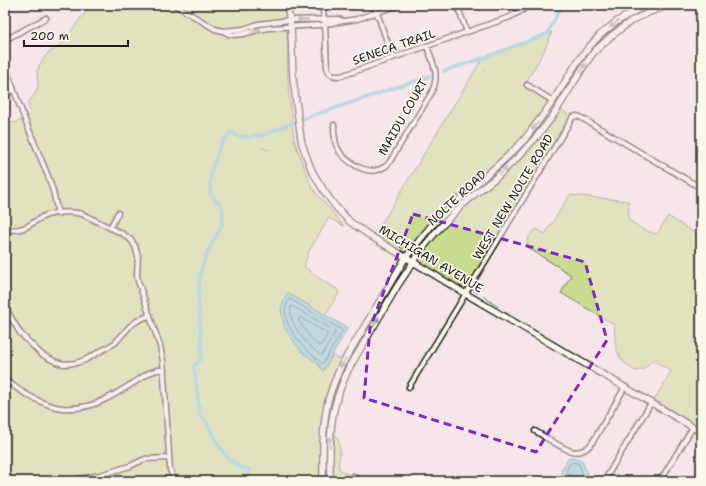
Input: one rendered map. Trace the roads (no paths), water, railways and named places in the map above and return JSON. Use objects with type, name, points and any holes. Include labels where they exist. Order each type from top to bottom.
[{"type":"street","points":[[175,5],[216,28],[234,35],[269,28],[291,27],[337,19],[357,19],[399,5]]},
{"type":"street","name":"MICHIGAN AVENUE","points":[[287,5],[291,27],[293,78],[300,132],[306,155],[312,171],[324,191],[335,206],[350,222],[466,294],[701,432]]},
{"type":"street","name":"SENECA TRAIL","points":[[322,5],[327,67],[329,73],[332,75],[341,76],[510,17],[523,10],[528,5]]},
{"type":"street","points":[[374,5],[393,58]]},
{"type":"street","points":[[457,5],[466,32]]},
{"type":"street","name":"NOLTE ROAD","points":[[323,481],[324,421],[328,400],[335,380],[341,366],[406,257],[432,225],[524,140],[553,101],[589,46],[616,22],[648,5]]},
{"type":"street","name":"NOLTE ROAD","points":[[330,481],[332,420],[335,403],[342,384],[352,364],[413,261],[435,233],[457,210],[498,176],[538,135],[552,118],[594,52],[610,37],[631,21],[669,5]]},
{"type":"street","points":[[5,40],[46,18]]},
{"type":"street","points":[[223,31],[258,24],[290,20],[324,22]]},
{"type":"street","name":"MAIDU COURT","points":[[334,125],[334,140],[347,161],[367,169],[375,170],[385,167],[389,163],[435,85],[436,73],[427,46]]},
{"type":"street","points":[[5,69],[48,176],[58,214]]},
{"type":"street","points":[[528,85],[553,101],[552,118]]},
{"type":"street","points":[[5,93],[14,90]]},
{"type":"street","name":"WEST NEW NOLTE ROAD","points":[[409,387],[573,117],[580,117],[701,188]]},
{"type":"street","points":[[5,230],[26,228],[44,216],[75,212],[123,234],[131,240],[135,246],[138,256],[138,281],[164,361],[170,470],[175,481]]},
{"type":"street","points":[[110,228],[118,213]]},
{"type":"street","points":[[5,307],[20,333],[41,354],[56,362],[64,364],[76,363],[85,360],[115,344],[130,326],[150,315]]},
{"type":"street","points":[[5,379],[15,388],[42,403],[62,408],[74,408],[104,400],[149,373],[157,370],[164,370]]},
{"type":"street","points":[[535,431],[568,451],[576,452],[585,449],[592,442],[624,387]]},
{"type":"street","points":[[604,481],[650,403]]},
{"type":"street","points":[[660,481],[693,427]]},
{"type":"street","points":[[74,481],[79,478],[100,475],[130,466],[145,459],[170,458]]},
{"type":"street","points":[[353,476],[361,481]]},
{"type":"water","points":[[287,293],[348,328],[323,371],[317,363],[302,352],[284,326],[281,309]]},
{"type":"water","points":[[570,458],[582,460],[590,481],[571,481],[562,474],[561,471],[567,460]]},
{"type":"waterway","points":[[444,71],[547,34],[562,5]]},
{"type":"waterway","points":[[619,25],[637,14],[658,5]]},
{"type":"waterway","points":[[303,119],[430,76]]},
{"type":"waterway","points":[[249,481],[250,469],[241,468],[230,460],[218,445],[207,423],[200,415],[194,366],[201,359],[199,281],[204,261],[212,242],[220,229],[223,218],[220,205],[211,194],[210,187],[212,170],[218,152],[226,137],[231,132],[236,136],[252,137],[256,134],[260,136],[293,123]]},
{"type":"waterway","points":[[262,148],[269,150]]},
{"type":"waterway","points":[[474,290],[477,293]]},
{"type":"waterway","points":[[484,297],[498,307]]},
{"type":"waterway","points":[[504,312],[509,314]]},
{"type":"waterway","points":[[513,317],[522,323]]},
{"type":"waterway","points":[[527,326],[549,340]]},
{"type":"waterway","points":[[556,343],[580,357]]},
{"type":"waterway","points":[[586,361],[590,363]]},
{"type":"waterway","points":[[596,366],[618,380]]},
{"type":"waterway","points":[[623,383],[644,394]]},
{"type":"waterway","points":[[649,397],[690,421]]},
{"type":"waterway","points":[[695,425],[701,428]]}]
